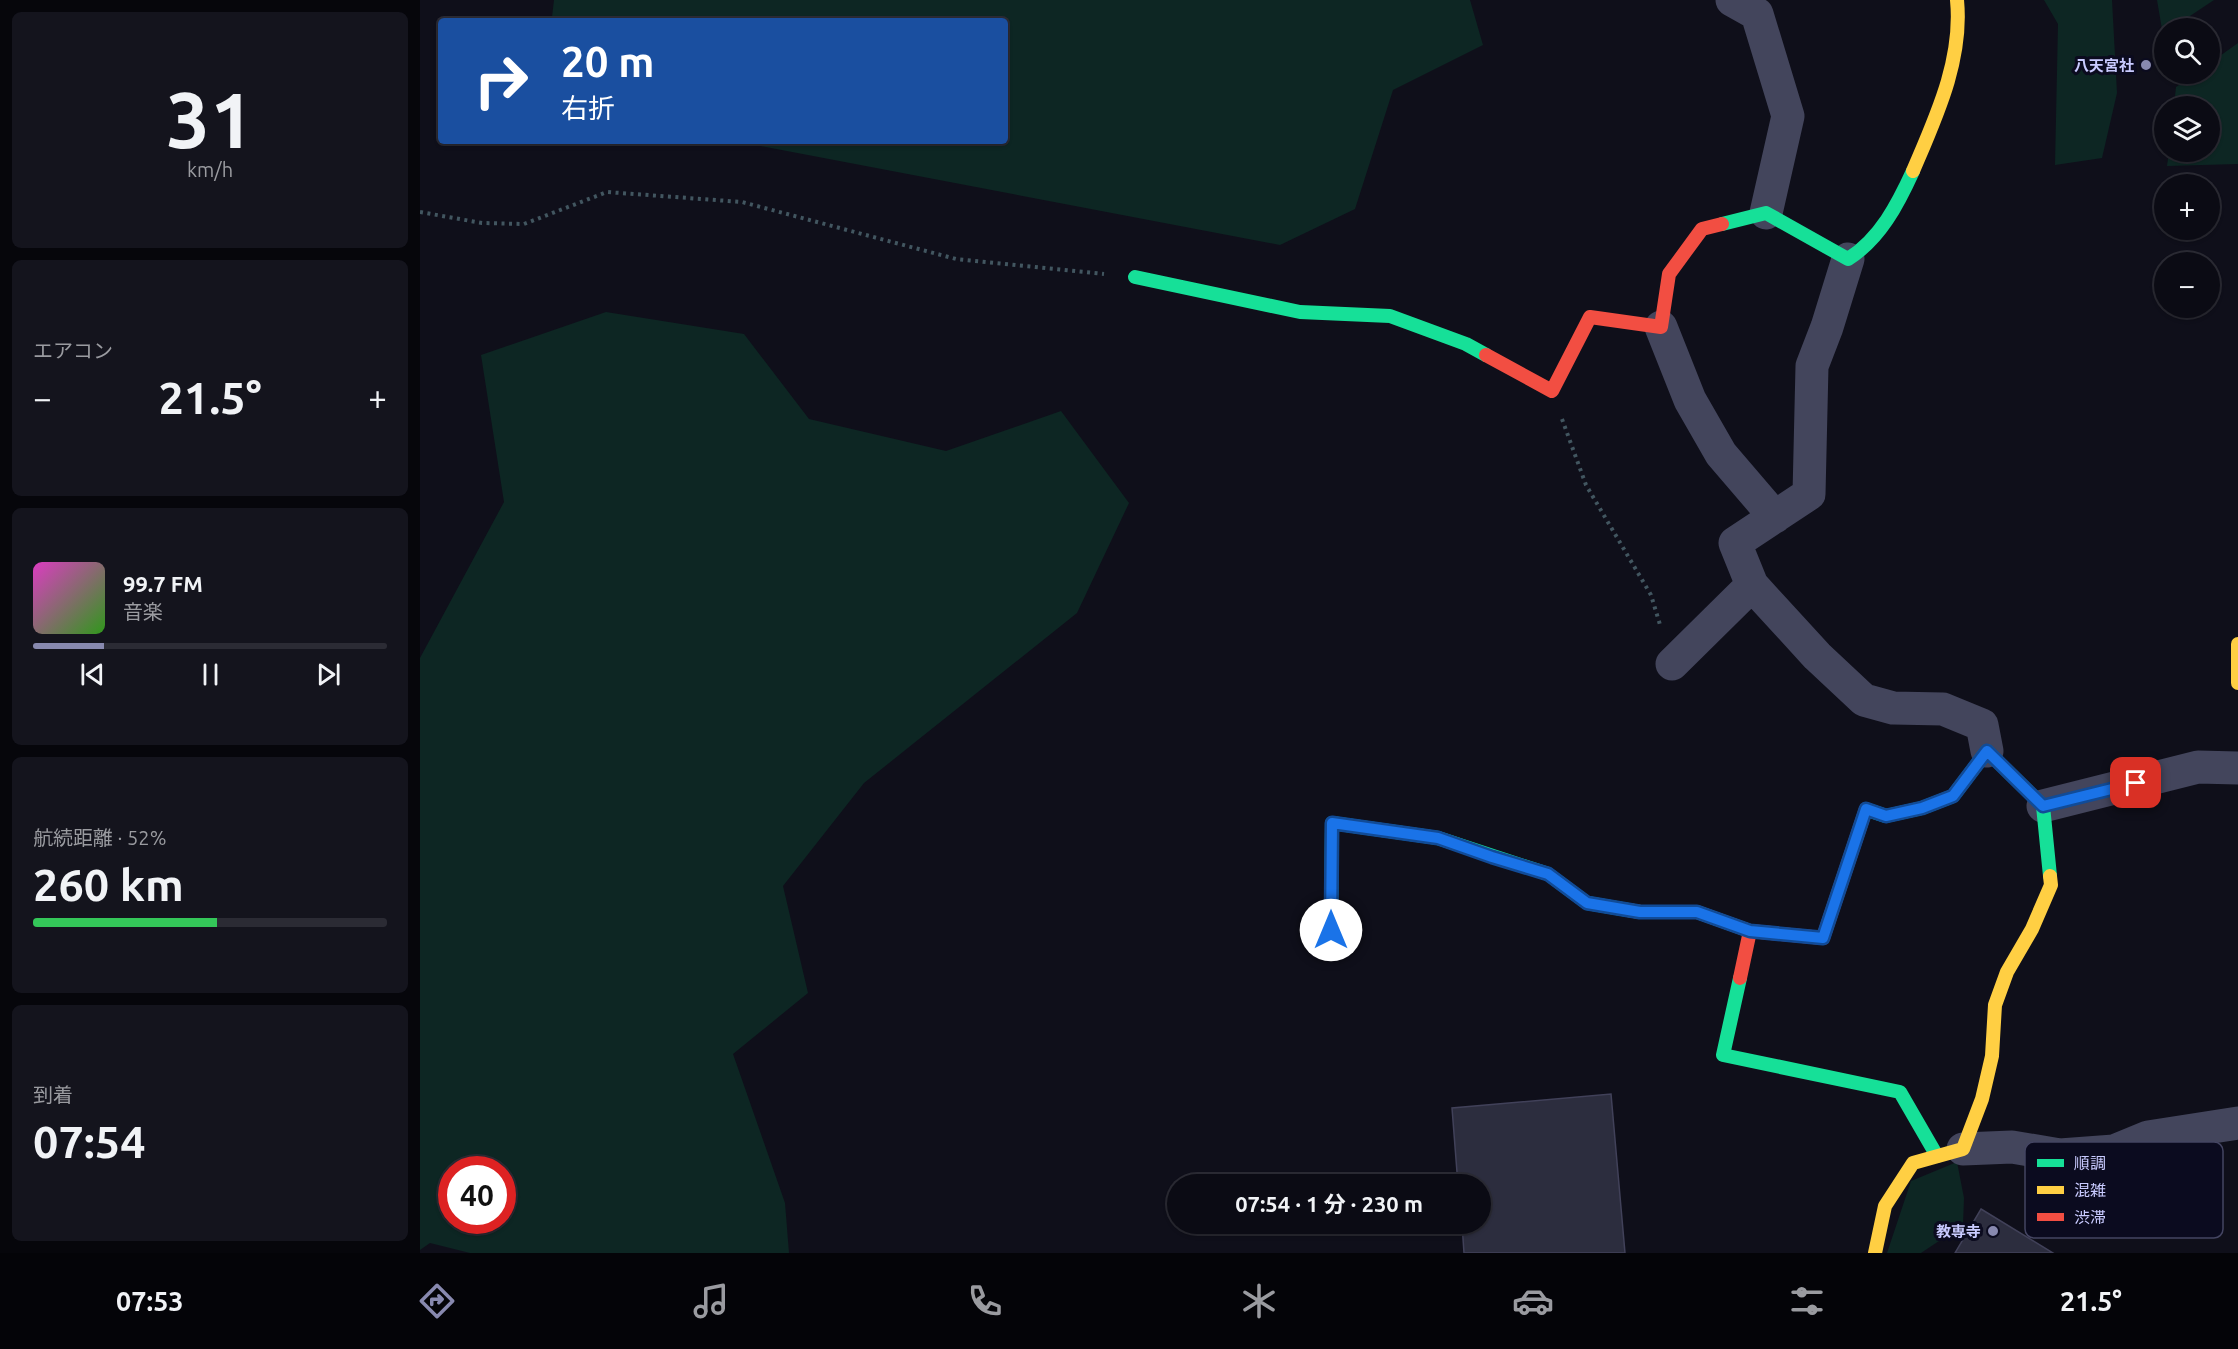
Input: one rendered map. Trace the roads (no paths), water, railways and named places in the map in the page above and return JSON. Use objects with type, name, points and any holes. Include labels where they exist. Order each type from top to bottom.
[{"type":"street","points":[[1732,0],[1757,14],[1788,116],[1766,213]]},
{"type":"street","points":[[1950,1153],[1982,1099],[1992,1056],[1995,1005],[2007,972],[2032,929],[2051,885],[2043,806],[1987,751],[1982,725],[1943,709],[1893,708],[1864,700],[1817,656],[1752,585],[1735,543],[1809,494],[1812,366],[1848,259],[1864,249],[1898,204],[1928,136],[1952,72],[1959,19],[1957,0]]},
{"type":"street","points":[[1775,517],[1720,454],[1690,400],[1661,327],[1669,274],[1702,229],[1766,213],[1848,259]]},
{"type":"street","points":[[1135,277],[1300,312],[1390,316],[1466,344],[1552,391],[1590,316],[1661,327]]},
{"type":"street","points":[[1672,664],[1752,585]]},
{"type":"street","points":[[2238,644],[2238,683]]},
{"type":"street","points":[[1331,930],[1332,823],[1438,838],[1548,874],[1587,903],[1640,912],[1697,912],[1750,931],[1823,938],[1866,809],[1886,816],[1922,808],[1953,796],[1987,751]]},
{"type":"street","points":[[2043,806],[2198,767],[2238,768]]},
{"type":"street","points":[[1750,931],[1722,1055],[1900,1092],[1950,1153]]},
{"type":"street","points":[[2136,1142],[2148,1137],[2238,1123]]},
{"type":"street","points":[[1875,1253],[1885,1206],[1913,1163],[1950,1153],[2012,1147],[2025,1149]]},
{"type":"place","name":"八天宮社","points":[[2146,65]]},
{"type":"place","name":"教専寺","points":[[1993,1231]]}]
